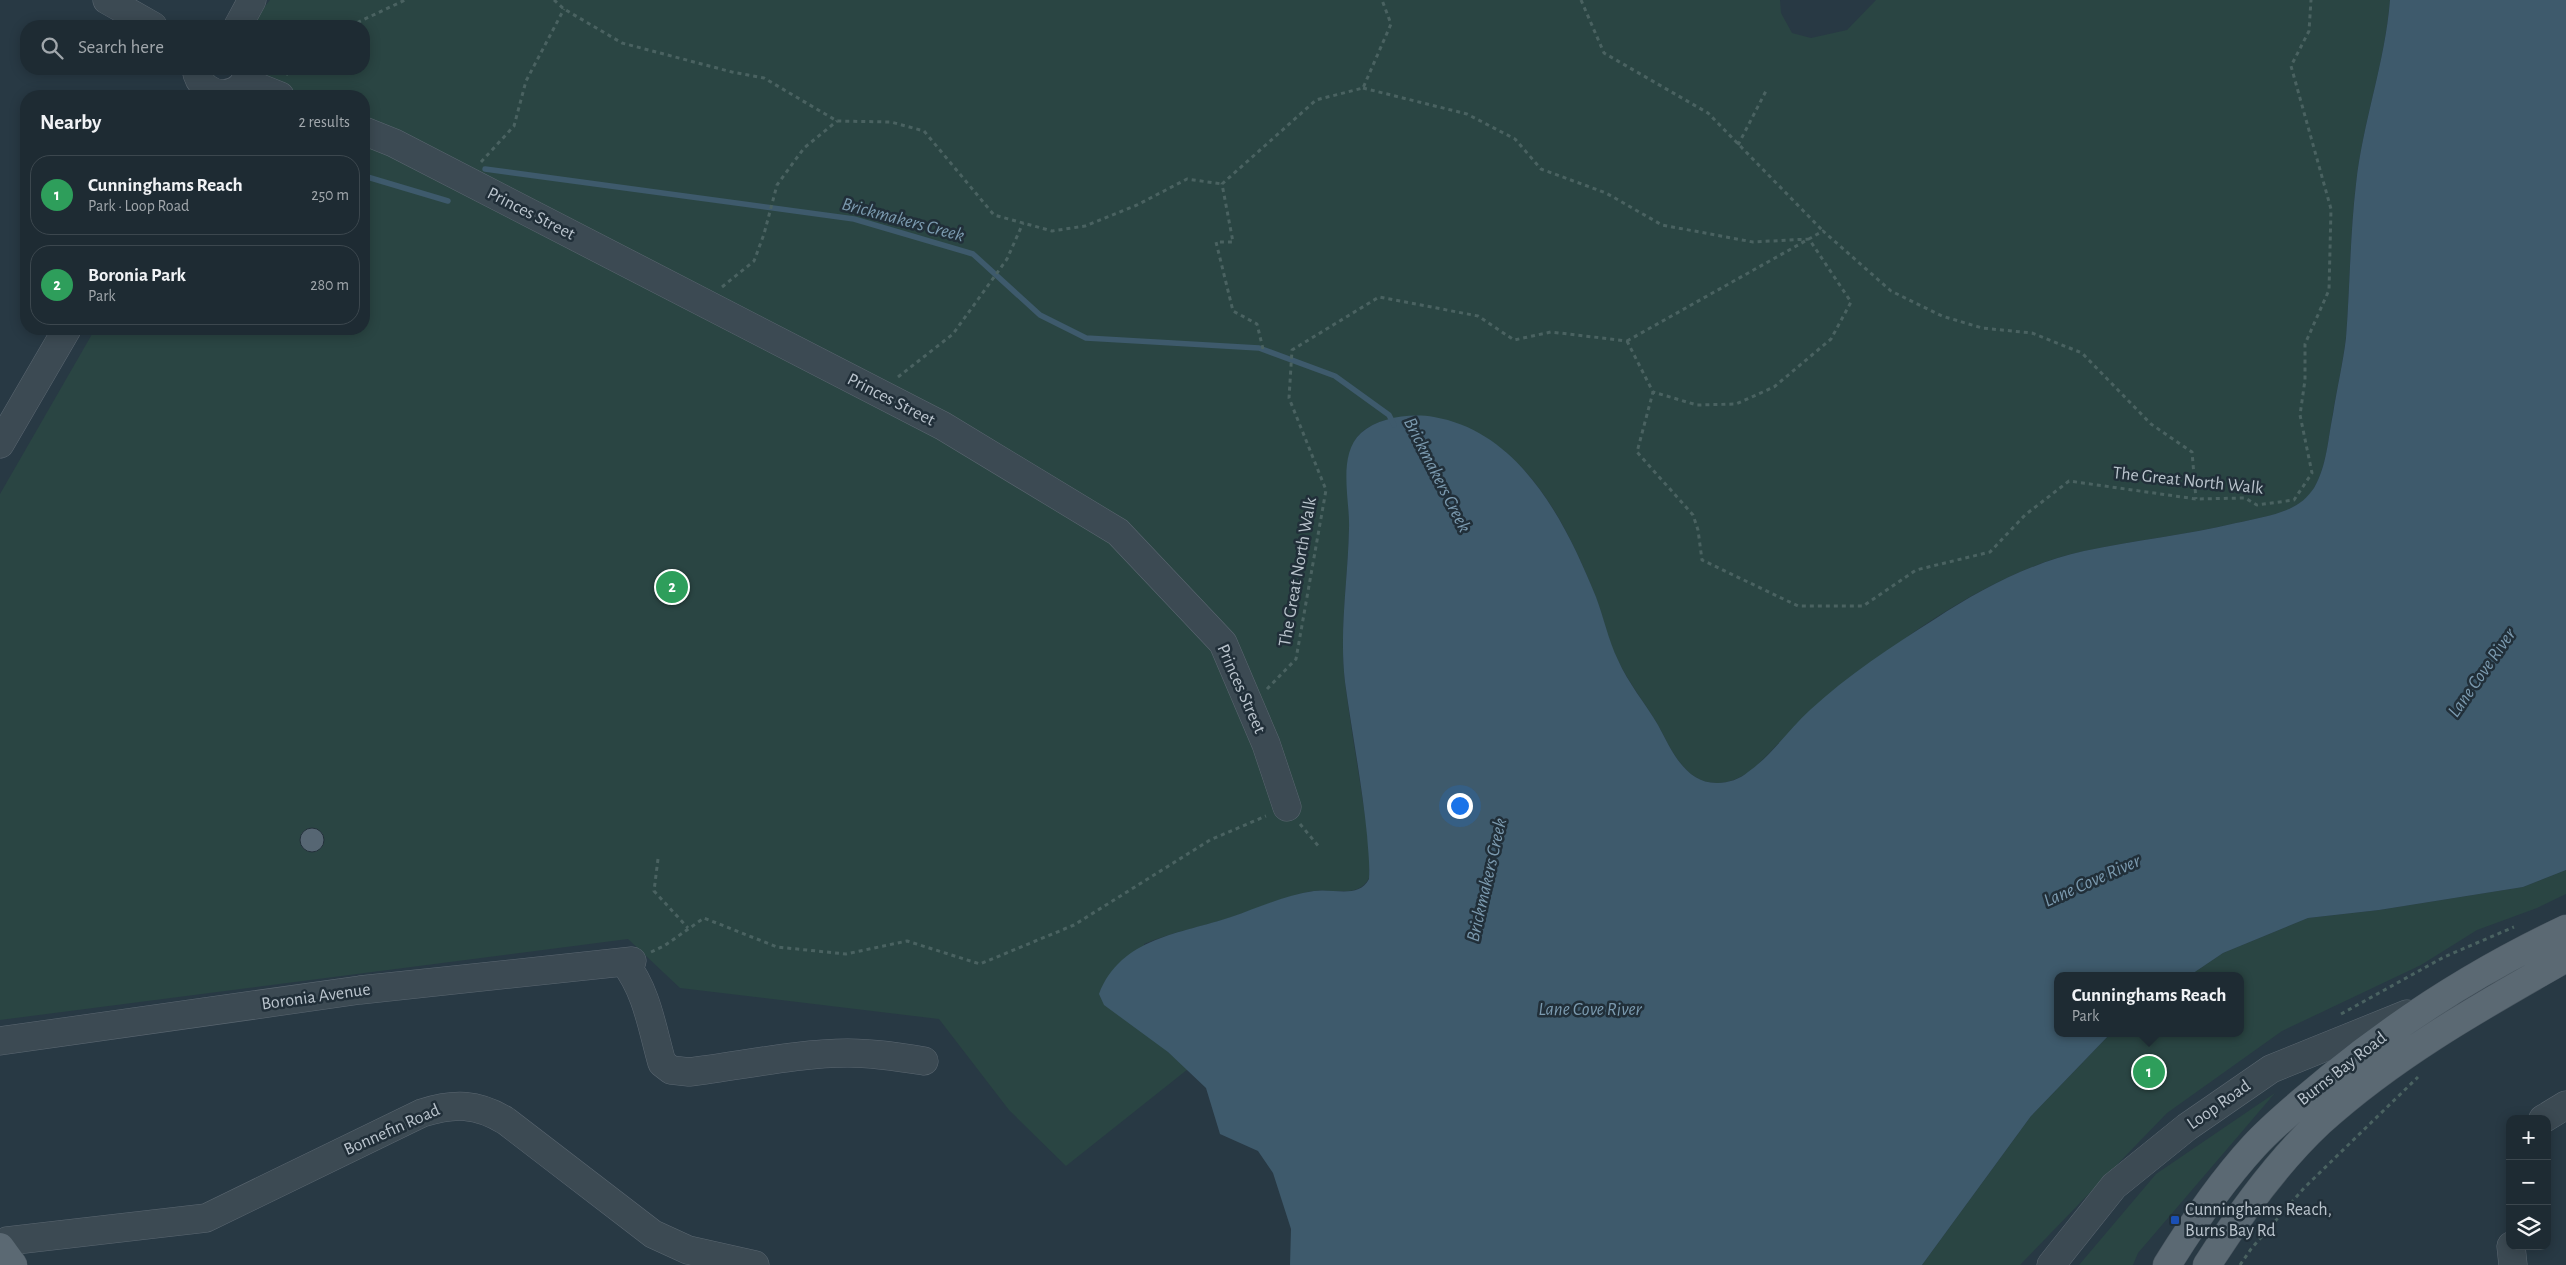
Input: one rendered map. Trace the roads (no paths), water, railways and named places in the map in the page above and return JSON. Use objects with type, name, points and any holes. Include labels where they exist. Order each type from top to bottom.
[{"type":"main road","name":"Burns Bay Road","points":[[2167,1265],[2220,1187],[2261,1140],[2293,1108],[2352,1060],[2428,1005],[2502,961],[2566,930]]},
{"type":"main road","name":"Burns Bay Road","points":[[2207,1265],[2232,1226],[2280,1167],[2320,1123],[2385,1070],[2448,1025],[2566,958]]},
{"type":"main road","points":[[0,1247],[12,1265]]},
{"type":"street","points":[[107,0],[143,20]]},
{"type":"street","points":[[241,20],[252,0]]},
{"type":"street","points":[[234,90],[246,76],[270,90]]},
{"type":"street","name":"Princes Street","points":[[370,134],[394,144],[943,426],[1118,532],[1223,643],[1251,706],[1287,807]]},
{"type":"street","points":[[0,444],[64,335]]},
{"type":"street","name":"Boronia Avenue","points":[[0,1041],[360,990],[628,961],[642,990],[662,1063],[671,1070],[689,1072],[803,1056],[848,1053],[886,1055],[924,1062]]},
{"type":"street","name":"Loop Road","points":[[2051,1265],[2114,1186],[2187,1127],[2271,1069],[2428,1005]]},
{"type":"street","name":"Bonnefin Road","points":[[0,1247],[7,1241],[206,1218],[422,1113],[454,1105],[482,1108],[506,1121],[637,1223],[670,1243],[711,1257],[755,1265]]},
{"type":"street","points":[[2550,1115],[2566,1105]]},
{"type":"street","points":[[2511,1250],[2513,1265]]},
{"type":"water","name":"Lane Cove River","points":[[2390,0],[2566,0],[2566,870],[2523,887],[2379,910],[2308,918],[2223,953],[2195,972],[2054,972],[2054,1037],[2107,1037],[2031,1116],[1922,1265],[1290,1265],[1291,1229],[1273,1173],[1258,1151],[1220,1134],[1206,1088],[1168,1052],[1104,1005],[1099,994],[1109,975],[1122,960],[1137,949],[1154,941],[1293,895],[1321,890],[1352,891],[1359,889],[1369,879],[1365,816],[1343,663],[1343,624],[1349,528],[1347,465],[1349,453],[1361,433],[1386,420],[1406,416],[1434,417],[1465,426],[1492,441],[1516,461],[1554,511],[1570,540],[1596,597],[1611,644],[1622,668],[1680,763],[1697,778],[1706,782],[1722,783],[1738,779],[1773,750],[1810,710],[1871,661],[1952,608],[2006,578],[2044,562],[2084,551],[2198,531],[2270,515],[2293,507],[2309,495],[2322,471],[2343,357],[2346,338],[2352,222],[2359,161],[2384,46]]},
{"type":"waterway","name":"Brickmakers Creek","points":[[485,169],[854,219],[973,254],[1040,315],[1086,338],[1259,348],[1335,376],[1389,415],[1394,425]]},
{"type":"waterway","name":"Brickmakers Creek","points":[[370,178],[448,201]]},
{"type":"place","name":"Boronia Park","points":[[672,587]]},
{"type":"place","name":"Cunninghams Reach","points":[[2149,1072]]},
{"type":"place","name":"Cunninghams Reach, Burns Bay Rd","points":[[2175,1220]]}]
